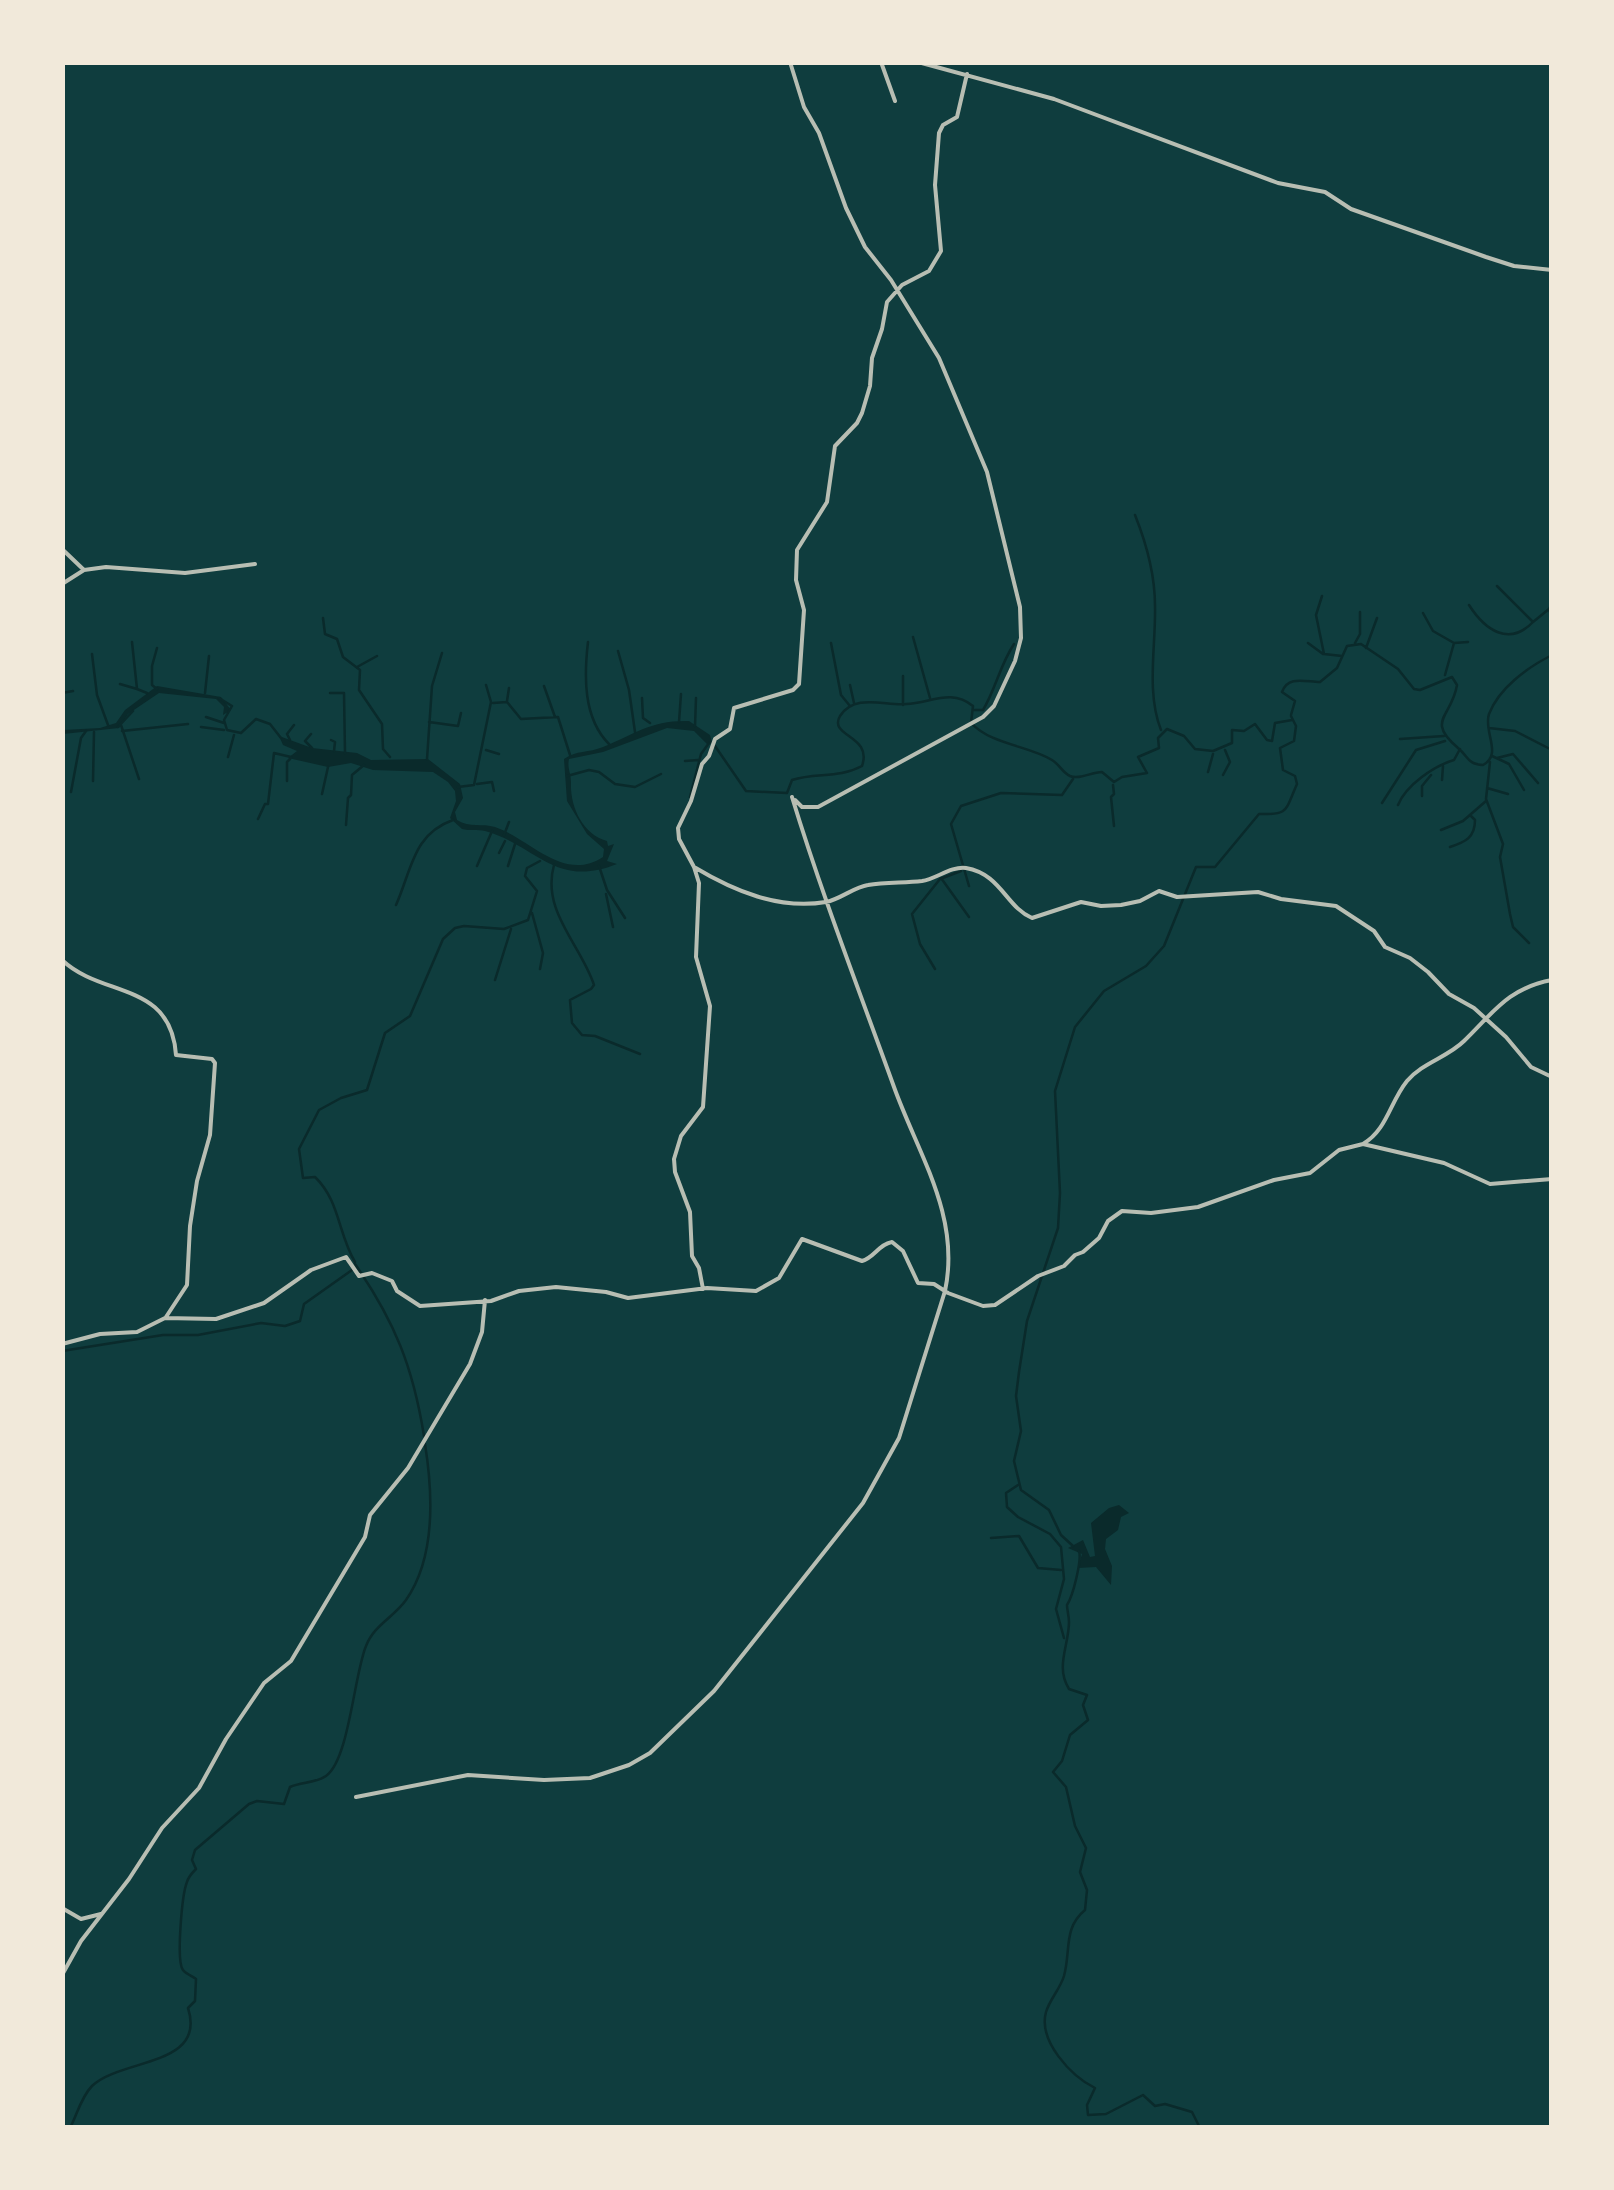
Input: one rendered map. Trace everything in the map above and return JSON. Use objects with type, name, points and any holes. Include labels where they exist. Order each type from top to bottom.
[{"type":"street","points":[[356,1797],[468,1775],[544,1780],[590,1778],[630,1765],[650,1753],[714,1691],[863,1503],[899,1438],[945,1291],[949,1272],[937,1187],[904,1117],[792,797],[802,807],[818,807],[982,717],[994,706],[1016,661],[1022,638],[1020,607],[987,472],[938,358],[865,247],[846,208],[819,132],[804,107],[790,62]]},
{"type":"street","points":[[881,62],[894,102]]},
{"type":"street","points":[[919,63],[929,62]]},
{"type":"street","points":[[919,63],[1054,99],[1278,184],[1325,192],[1364,214],[1486,257],[1514,266],[1552,270]]},
{"type":"street","points":[[703,1289],[692,1256],[690,1212],[674,1160],[681,1136],[702,1107],[709,1040],[709,997],[696,957],[699,883],[678,828],[702,764],[715,739],[728,732],[734,708],[793,690],[799,684],[804,610],[796,580],[797,550],[827,502],[835,446],[862,412],[886,302],[896,290],[928,271],[941,251],[935,185],[940,128],[958,117],[967,74]]},
{"type":"street","points":[[62,549],[84,570]]},
{"type":"street","points":[[62,584],[84,570],[184,573],[254,564]]},
{"type":"street","points":[[694,866],[726,884],[776,901],[826,902],[866,884],[928,880],[964,868],[987,876],[1032,918],[1081,902],[1102,906],[1140,901],[1159,891],[1178,897],[1258,892],[1282,899],[1327,902],[1374,930],[1384,947],[1410,958],[1448,994],[1484,1017],[1531,1067],[1552,1077]]},
{"type":"street","points":[[62,960],[91,978],[152,1003],[171,1027],[176,1054],[212,1059],[216,1063],[210,1135],[197,1180],[190,1226],[187,1286],[165,1318]]},
{"type":"street","points":[[62,1344],[100,1334],[137,1332],[165,1318],[195,1316],[211,1320],[264,1303],[311,1270],[346,1257],[359,1276],[372,1273],[392,1282],[396,1291],[420,1306],[485,1300],[556,1287],[634,1298],[703,1289],[756,1292],[789,1266],[802,1239],[862,1261],[872,1257],[885,1243],[897,1244],[918,1283],[934,1284],[983,1306],[995,1305],[1038,1276],[1064,1266],[1099,1238],[1108,1222],[1122,1212],[1198,1207],[1274,1180],[1310,1173],[1339,1150],[1364,1144],[1379,1133],[1408,1080],[1464,1042],[1484,1017],[1515,992],[1552,980]]},
{"type":"street","points":[[1364,1144],[1444,1163],[1490,1184],[1552,1179]]},
{"type":"street","points":[[62,1975],[69,1958],[162,1828],[199,1788],[264,1683],[290,1661],[364,1536],[370,1515],[408,1468],[470,1364],[482,1332],[485,1300]]},
{"type":"street","points":[[62,1908],[81,1919],[100,1914]]},
{"type":"water","points":[[157,686],[221,697],[231,710],[223,715],[224,707],[216,699],[159,693],[128,714],[119,728],[63,734],[63,730],[116,723],[125,710]]},
{"type":"water","points":[[689,721],[710,735],[712,743],[708,745],[694,731],[667,728],[603,752],[569,759],[575,810],[584,826],[607,841],[608,846],[614,844],[607,861],[617,864],[577,871],[547,862],[503,837],[462,829],[450,818],[455,791],[433,772],[373,770],[351,763],[328,767],[288,758],[297,751],[283,745],[279,736],[312,748],[357,753],[371,760],[428,759],[460,784],[463,798],[455,812],[457,820],[495,827],[548,856],[575,865],[603,857],[604,849],[587,834],[567,801],[564,759],[654,725]]},
{"type":"water","points":[[1119,1505],[1129,1513],[1121,1517],[1118,1530],[1106,1539],[1105,1549],[1112,1566],[1111,1585],[1096,1567],[1078,1568],[1082,1554],[1068,1548],[1083,1540],[1090,1557],[1095,1556],[1091,1523]]},
{"type":"waterway","points":[[1135,515],[1154,582],[1153,685],[1161,730]]},
{"type":"waterway","points":[[1497,586],[1533,622],[1549,609]]},
{"type":"waterway","points":[[1322,596],[1316,615],[1324,654],[1342,656]]},
{"type":"waterway","points":[[1552,603],[1552,618]]},
{"type":"waterway","points":[[1469,605],[1482,622],[1498,632],[1515,633],[1533,622]]},
{"type":"waterway","points":[[1355,643],[1360,634],[1360,612]]},
{"type":"waterway","points":[[1423,613],[1433,631],[1454,643],[1445,675]]},
{"type":"waterway","points":[[323,618],[325,634],[337,639],[343,657],[360,670],[359,690],[382,724],[383,749],[390,757]]},
{"type":"waterway","points":[[1366,648],[1377,618]]},
{"type":"waterway","points":[[913,637],[930,698]]},
{"type":"waterway","points":[[132,642],[137,689],[147,693]]},
{"type":"waterway","points":[[588,642],[586,682],[590,709],[600,734],[609,744]]},
{"type":"waterway","points":[[1454,643],[1468,642]]},
{"type":"waterway","points":[[831,643],[841,695],[850,706]]},
{"type":"waterway","points":[[1308,643],[1323,654]]},
{"type":"waterway","points":[[974,710],[983,710],[1014,644]]},
{"type":"waterway","points":[[1291,715],[1295,701],[1282,692],[1288,683],[1320,682],[1337,668],[1347,646],[1361,644],[1398,669],[1414,689],[1452,677],[1457,685],[1443,718],[1443,731],[1471,762],[1483,765],[1492,755],[1488,721],[1494,704],[1515,679],[1552,655]]},
{"type":"waterway","points":[[157,648],[152,685],[157,689]]},
{"type":"waterway","points":[[618,651],[635,732]]},
{"type":"waterway","points":[[427,759],[432,686],[442,653]]},
{"type":"waterway","points":[[92,654],[97,695],[108,725]]},
{"type":"waterway","points":[[205,693],[209,656]]},
{"type":"waterway","points":[[357,667],[377,656]]},
{"type":"waterway","points":[[903,676],[903,705]]},
{"type":"waterway","points":[[120,684],[137,689]]},
{"type":"waterway","points":[[458,787],[474,785],[491,702],[486,685]]},
{"type":"waterway","points":[[850,685],[854,703]]},
{"type":"waterway","points":[[544,686],[555,717]]},
{"type":"waterway","points":[[507,701],[509,688]]},
{"type":"waterway","points":[[62,693],[73,691]]},
{"type":"waterway","points":[[330,693],[344,693],[345,753]]},
{"type":"waterway","points":[[679,722],[681,694]]},
{"type":"waterway","points":[[715,746],[746,791],[787,793],[792,780],[844,773],[862,766],[862,748],[838,723],[846,709],[862,703],[906,704],[949,697],[973,706],[971,723],[989,736],[1042,755],[1070,776],[1102,772],[1114,782],[1147,773],[1138,757],[1159,748],[1158,738],[1167,729],[1184,736],[1195,749],[1213,751],[1232,743],[1232,730],[1244,731],[1255,724],[1272,741],[1275,723],[1292,720]]},
{"type":"waterway","points":[[219,698],[232,706],[224,720],[227,730],[241,733],[256,719],[270,724],[281,738]]},
{"type":"waterway","points":[[642,698],[643,718],[650,723]]},
{"type":"waterway","points":[[695,726],[696,698]]},
{"type":"waterway","points":[[493,703],[507,702],[521,719],[558,717],[570,755]]},
{"type":"waterway","points":[[118,727],[133,711]]},
{"type":"waterway","points":[[429,722],[458,726],[461,713]]},
{"type":"waterway","points":[[1073,1546],[1061,1535],[1049,1510],[1021,1490],[1014,1461],[1021,1431],[1016,1396],[1027,1321],[1058,1228],[1055,1091],[1075,1027],[1104,991],[1146,966],[1164,946],[1196,867],[1215,867],[1259,814],[1276,814],[1288,806],[1297,784],[1295,776],[1283,770],[1280,748],[1294,741],[1296,726],[1291,716]]},
{"type":"waterway","points":[[206,717],[224,723]]},
{"type":"waterway","points":[[122,731],[188,724]]},
{"type":"waterway","points":[[121,725],[139,779]]},
{"type":"waterway","points":[[290,740],[287,734],[294,725]]},
{"type":"waterway","points":[[201,727],[224,730]]},
{"type":"waterway","points":[[1489,728],[1515,731],[1552,750]]},
{"type":"waterway","points":[[71,792],[81,738],[86,731]]},
{"type":"waterway","points":[[93,781],[94,732]]},
{"type":"waterway","points":[[311,734],[305,741],[312,748]]},
{"type":"waterway","points":[[228,757],[234,735]]},
{"type":"waterway","points":[[1400,739],[1444,736]]},
{"type":"waterway","points":[[331,740],[335,742],[334,751]]},
{"type":"waterway","points":[[1382,803],[1416,750],[1445,741]]},
{"type":"waterway","points":[[690,797],[701,754],[709,743]]},
{"type":"waterway","points":[[1398,805],[1414,784],[1454,760],[1460,749]]},
{"type":"waterway","points":[[486,750],[499,754]]},
{"type":"waterway","points":[[1223,775],[1230,762],[1225,750]]},
{"type":"waterway","points":[[258,819],[268,804],[274,753],[291,757]]},
{"type":"waterway","points":[[1208,772],[1213,754]]},
{"type":"waterway","points":[[1497,758],[1513,754],[1538,783]]},
{"type":"waterway","points":[[1492,756],[1509,764],[1524,790]]},
{"type":"waterway","points":[[287,781],[290,759]]},
{"type":"waterway","points":[[685,761],[698,760]]},
{"type":"waterway","points":[[1490,762],[1486,799],[1503,844],[1500,857],[1510,914],[1513,927],[1529,943]]},
{"type":"waterway","points":[[346,825],[352,775],[364,765]]},
{"type":"waterway","points":[[1442,780],[1443,766]]},
{"type":"waterway","points":[[322,794],[328,767]]},
{"type":"waterway","points":[[567,776],[589,770],[615,784],[635,787],[661,774]]},
{"type":"waterway","points":[[1422,796],[1422,786],[1431,775]]},
{"type":"waterway","points":[[969,886],[951,824],[961,806],[1001,793],[1062,795],[1073,779]]},
{"type":"waterway","points":[[477,784],[492,782],[494,791]]},
{"type":"waterway","points":[[1113,785],[1114,826]]},
{"type":"waterway","points":[[1487,788],[1508,794]]},
{"type":"waterway","points":[[1441,830],[1463,821],[1486,801]]},
{"type":"waterway","points":[[1450,847],[1471,835],[1475,820],[1470,815]]},
{"type":"waterway","points":[[396,905],[422,844],[429,834],[453,820]]},
{"type":"waterway","points":[[504,835],[509,822]]},
{"type":"waterway","points":[[477,866],[492,831]]},
{"type":"waterway","points":[[499,853],[505,841]]},
{"type":"waterway","points":[[508,866],[515,844]]},
{"type":"waterway","points":[[355,1262],[323,1186],[315,1177],[303,1178],[299,1149],[319,1110],[367,1090],[385,1033],[410,1016],[443,939],[455,928],[504,929],[528,920],[537,891],[525,876],[527,868],[540,861]]},
{"type":"waterway","points":[[554,865],[553,898],[594,985],[570,1000],[572,1023],[582,1035],[595,1036],[640,1054]]},
{"type":"waterway","points":[[599,866],[607,890],[625,918]]},
{"type":"waterway","points":[[935,969],[920,944],[912,914],[940,879],[961,871]]},
{"type":"waterway","points":[[941,878],[969,917]]},
{"type":"waterway","points":[[606,894],[613,927]]},
{"type":"waterway","points":[[532,913],[543,953],[540,969]]},
{"type":"waterway","points":[[495,980],[511,929]]},
{"type":"waterway","points":[[355,1264],[400,1346],[424,1436]]},
{"type":"waterway","points":[[62,1351],[163,1335],[198,1335],[261,1323],[285,1326],[300,1321],[304,1304],[352,1270]]},
{"type":"waterway","points":[[70,2128],[92,2086],[122,2070],[158,2059],[185,2041],[191,2027],[188,2008],[195,2001],[196,1979],[181,1964],[180,1927],[185,1889],[196,1869],[192,1860],[195,1850],[249,1804],[284,1804],[290,1787],[322,1778],[334,1767],[346,1735],[366,1646],[374,1632],[406,1600],[423,1565],[430,1525],[425,1444]]},
{"type":"waterway","points":[[1018,1485],[1006,1493],[1007,1507],[1050,1534],[1061,1547],[1064,1579],[1056,1609],[1064,1638]]},
{"type":"waterway","points":[[991,1538],[1019,1536],[1038,1568],[1061,1570]]},
{"type":"waterway","points":[[1079,1551],[1067,1605],[1069,1622],[1063,1672],[1069,1689],[1087,1695],[1083,1705],[1088,1720],[1070,1735],[1062,1761],[1053,1772],[1066,1787],[1075,1826],[1086,1848],[1080,1872],[1087,1890],[1085,1910],[1073,1924],[1064,1976],[1046,2012],[1047,2034],[1058,2056],[1095,2088],[1087,2105],[1088,2115],[1106,2114],[1143,2095],[1155,2106],[1165,2104],[1192,2112],[1200,2128]]}]
